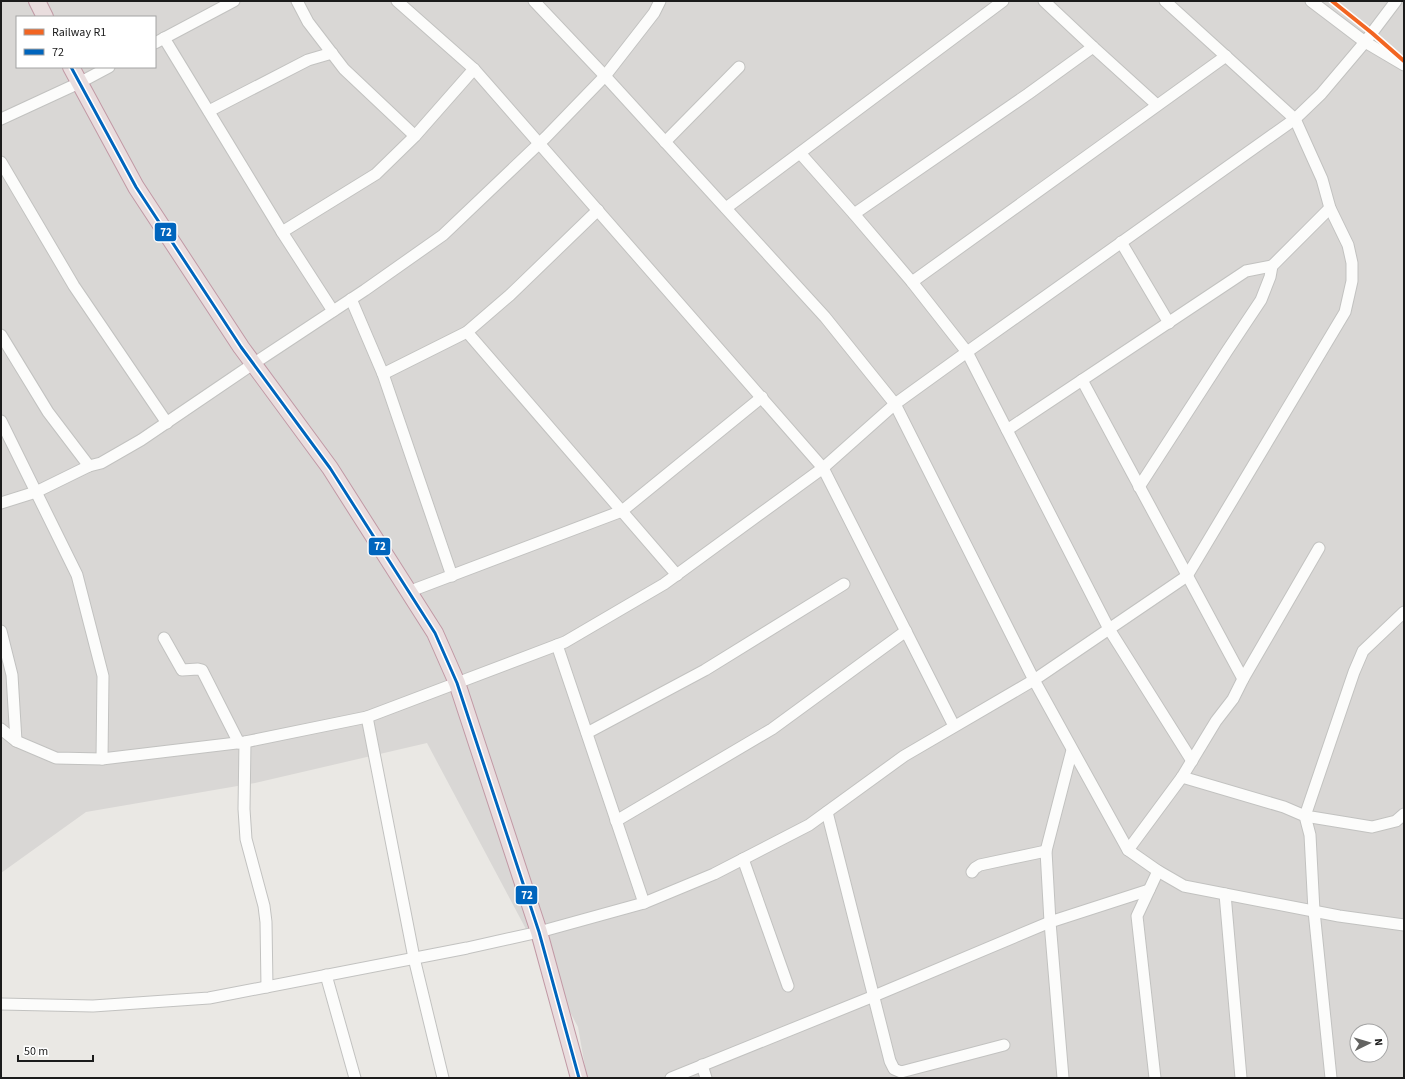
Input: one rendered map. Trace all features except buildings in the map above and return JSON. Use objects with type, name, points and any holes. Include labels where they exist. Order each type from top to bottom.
[{"type":"highway","points":[[37,1],[44,16]]},
{"type":"highway","points":[[72,68],[136,187],[240,347],[330,468],[435,633],[457,683],[539,932],[579,1078]]},
{"type":"street","points":[[234,1],[160,40],[209,111],[282,232],[333,311]]},
{"type":"street","points":[[297,1],[308,22],[344,69],[415,136]]},
{"type":"street","points":[[397,1],[474,69],[823,468],[954,726]]},
{"type":"street","points":[[534,1],[666,142],[825,317],[895,404],[1034,680],[1128,850],[1158,871],[1184,886],[1339,916],[1404,926]]},
{"type":"street","points":[[1,503],[36,492],[89,466],[101,463],[141,440],[351,299],[443,235],[540,143],[605,76],[654,13],[660,1]]},
{"type":"street","points":[[726,208],[1003,1]]},
{"type":"street","points":[[1044,1],[1157,105]]},
{"type":"street","points":[[1,1004],[93,1006],[209,998],[539,932],[644,903],[714,874],[809,825],[904,756],[1034,680],[1187,576],[1345,312],[1352,281],[1352,263],[1348,246],[1330,208],[1322,179],[1295,119],[1165,1]]},
{"type":"street","points":[[1311,1],[1365,42],[1404,65]]},
{"type":"street","points":[[1,729],[16,741],[56,758],[102,759],[242,742],[367,717],[557,645],[664,584],[677,575],[823,468],[895,404],[1295,119],[1321,94],[1365,42],[1396,1]]},
{"type":"street","points":[[854,214],[1028,94],[1093,47]]},
{"type":"street","points":[[209,111],[308,60],[332,53]]},
{"type":"street","points":[[912,282],[1226,56]]},
{"type":"street","points":[[666,142],[739,67]]},
{"type":"street","points":[[1,119],[79,83],[107,68]]},
{"type":"street","points":[[282,232],[376,174],[415,136],[474,69]]},
{"type":"street","points":[[800,153],[912,282],[967,352],[1109,629],[1192,761]]},
{"type":"street","points":[[1,162],[74,286],[167,423]]},
{"type":"street","points":[[1007,430],[1246,271],[1272,266],[1330,208]]},
{"type":"street","points":[[382,374],[467,332],[510,295],[598,210]]},
{"type":"street","points":[[1121,242],[1169,323]]},
{"type":"street","points":[[1139,487],[1226,351],[1261,300],[1270,277],[1272,266]]},
{"type":"street","points":[[351,299],[382,374],[452,576]]},
{"type":"street","points":[[467,332],[677,575]]},
{"type":"street","points":[[1,335],[48,412],[89,466]]},
{"type":"street","points":[[1082,380],[1243,679]]},
{"type":"street","points":[[408,592],[622,511],[762,397]]},
{"type":"street","points":[[1,421],[77,575],[103,676],[102,759]]},
{"type":"street","points":[[1128,850],[1182,777],[1216,720],[1233,699],[1243,679],[1319,548]]},
{"type":"street","points":[[587,733],[705,670],[844,584]]},
{"type":"street","points":[[1331,1078],[1314,911],[1310,835],[1304,816],[1354,672],[1363,651],[1404,612]]},
{"type":"street","points":[[1,631],[12,675],[16,741]]},
{"type":"street","points":[[616,821],[772,729],[906,631]]},
{"type":"street","points":[[164,638],[182,670],[202,670],[242,742],[246,839],[264,906],[266,922],[267,987]]},
{"type":"street","points":[[557,645],[644,903]]},
{"type":"street","points":[[367,717],[414,958],[443,1078]]},
{"type":"street","points":[[1063,1078],[1050,922],[1046,851],[1072,750]]},
{"type":"street","points":[[1182,777],[1284,807],[1304,816],[1372,827],[1396,821],[1404,814]]},
{"type":"street","points":[[827,812],[890,1061],[894,1069],[901,1072],[1004,1045]]},
{"type":"street","points":[[972,872],[980,865],[1046,851]]},
{"type":"street","points":[[743,859],[788,986]]},
{"type":"street","points":[[1155,1078],[1137,916],[1158,871]]},
{"type":"street","points":[[671,1078],[874,996],[1050,922],[1149,890]]},
{"type":"street","points":[[1226,894],[1241,1078]]},
{"type":"street","points":[[326,975],[355,1078]]},
{"type":"street","points":[[702,1065],[706,1078]]},
{"type":"shaded area","points":[[1,1],[1404,1],[1404,1078],[587,1078],[578,1027],[427,743],[255,783],[86,812],[1,873]]},
{"type":"rail line","name":"R1","points":[[1332,1],[1404,61]]},
{"type":"transit line","name":"72","points":[[72,68],[136,187],[241,347],[330,468],[435,633],[457,683],[539,932],[579,1078]]}]
